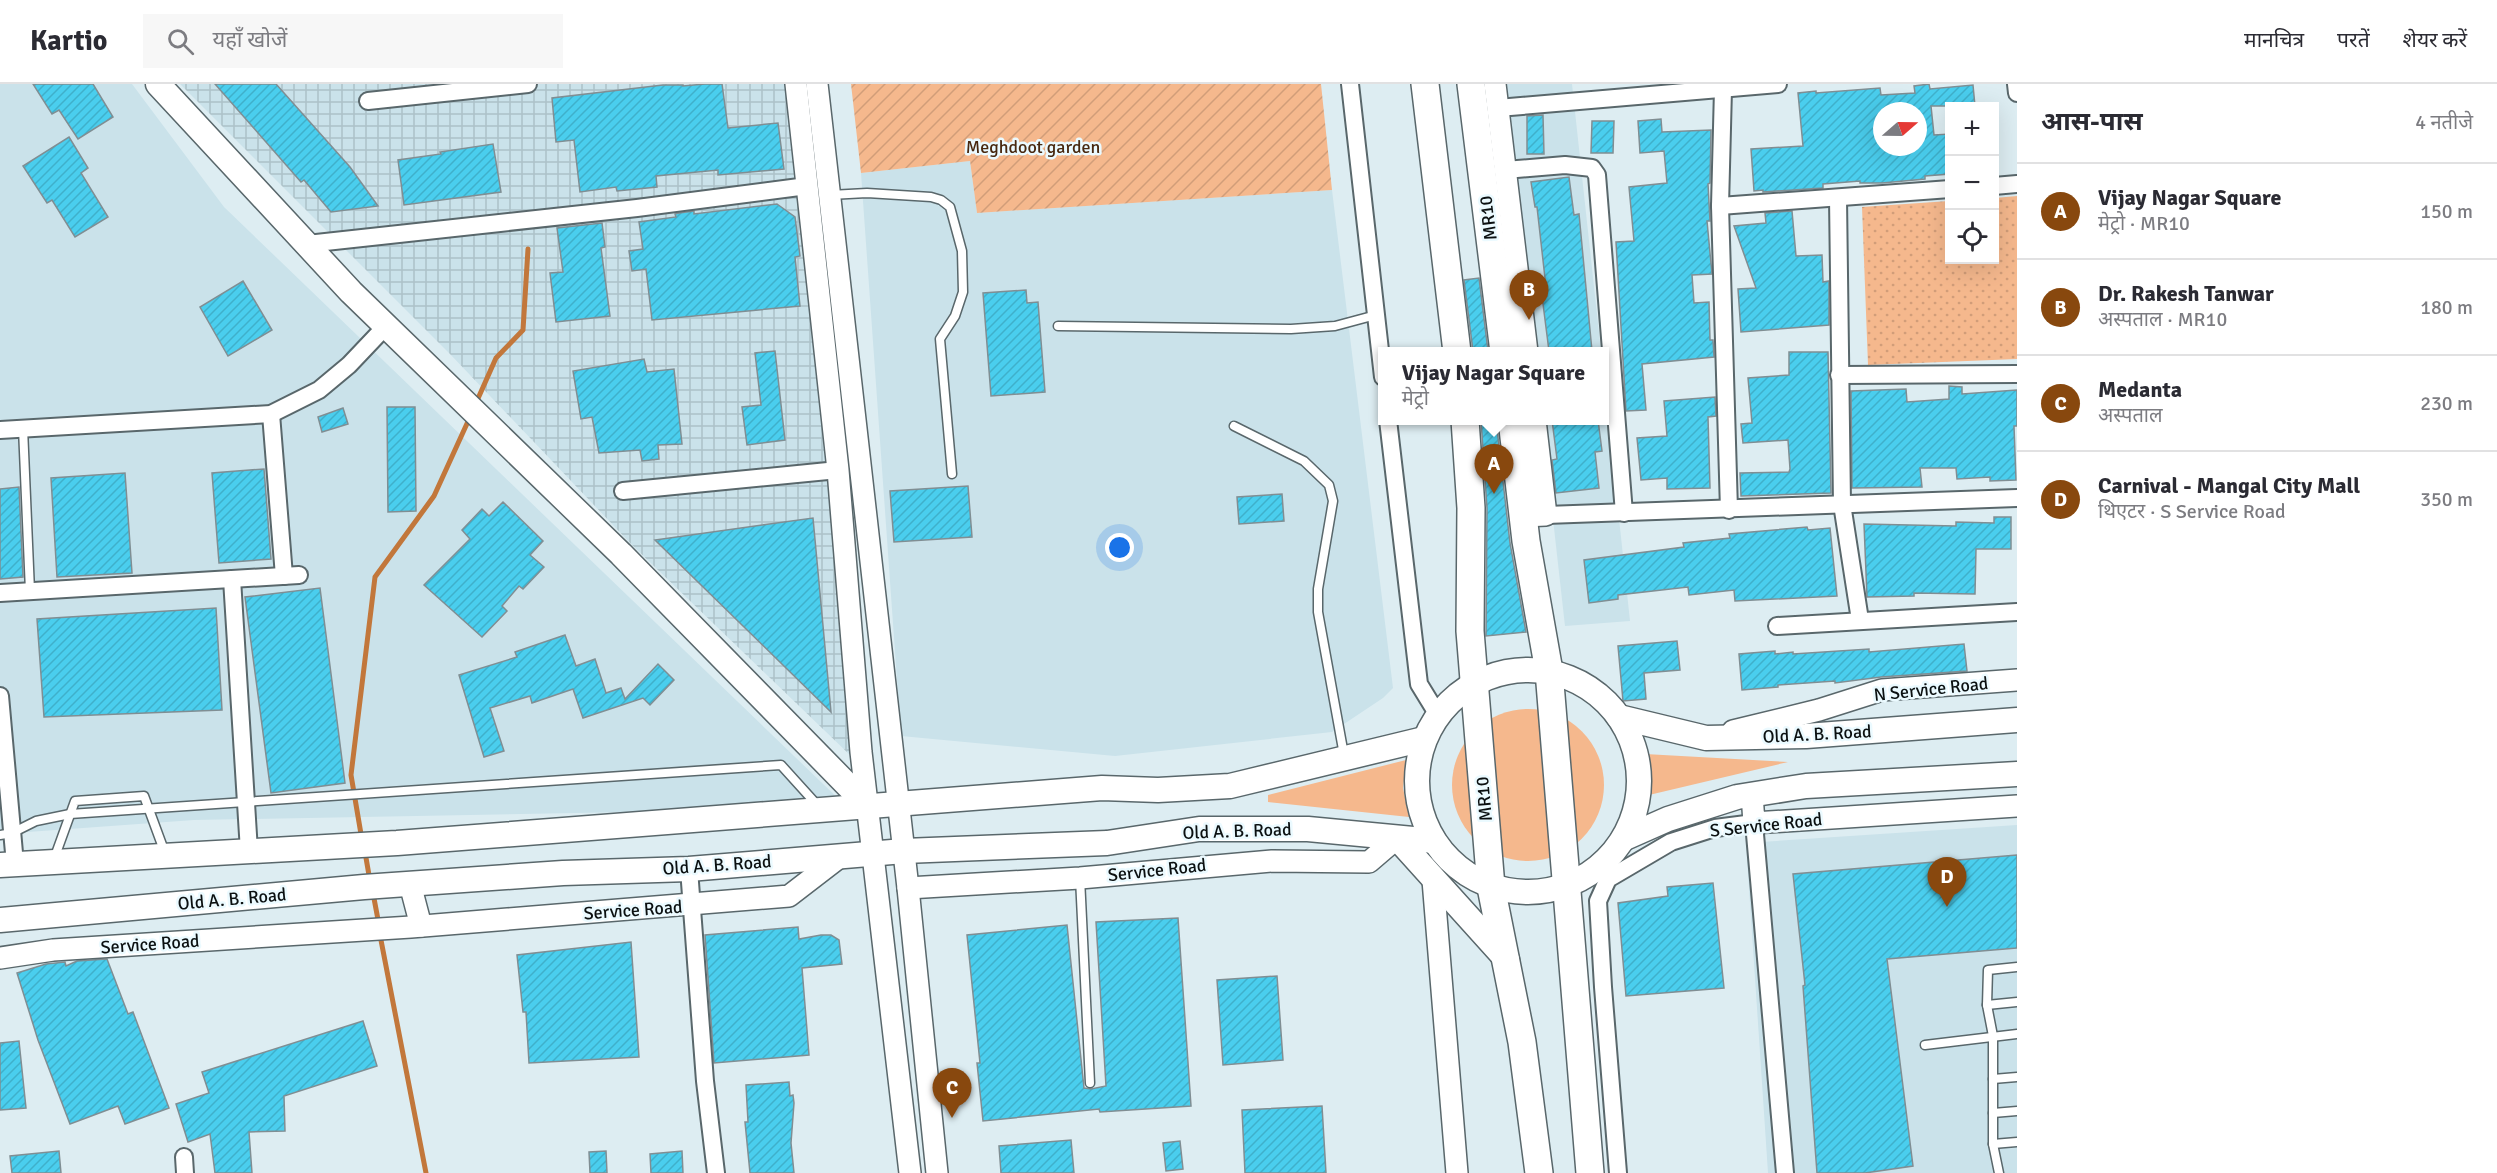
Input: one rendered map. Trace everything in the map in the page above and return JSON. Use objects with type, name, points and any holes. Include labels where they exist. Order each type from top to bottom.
[{"type":"main road","points":[[158,84],[386,326],[621,554],[868,806]]},
{"type":"main road","points":[[1425,84],[1457,347]]},
{"type":"main road","name":"MR10","points":[[1471,84],[1504,347]]},
{"type":"main road","name":"MR10","points":[[1465,425],[1471,508],[1470,631],[1491,887],[1522,1042],[1539,1173]]},
{"type":"main road","points":[[1513,425],[1535,516],[1590,1173]]},
{"type":"main road","points":[[1518,670],[1549,671],[1576,680],[1592,690],[1619,717],[1638,762],[1640,790],[1625,838],[1605,864],[1592,874],[1566,887],[1534,894],[1513,893],[1491,887],[1450,862],[1434,841],[1420,810],[1417,791],[1416,771],[1424,740],[1437,715],[1474,682],[1518,670]]},
{"type":"main road","name":"Old A. B. Road","points":[[1619,717],[1706,738],[1806,736],[2017,720]]},
{"type":"main road","points":[[7,865],[360,846],[1102,788],[1158,790],[1230,786],[1424,740]]},
{"type":"main road","points":[[1625,838],[1668,819],[1752,794],[1806,786],[2017,774]]},
{"type":"main road","name":"Old A. B. Road","points":[[0,920],[364,887],[563,873],[689,868],[904,851],[1107,843],[1198,829],[1308,829],[1434,841]]},
{"type":"main road","points":[[1397,838],[1507,960]]},
{"type":"street","points":[[368,101],[528,84]]},
{"type":"street","points":[[796,84],[838,470],[861,752],[910,1173]]},
{"type":"street","points":[[817,84],[909,888],[938,1173]]},
{"type":"street","points":[[1350,84],[1380,347]]},
{"type":"street","points":[[1495,84],[1527,347]]},
{"type":"street","points":[[1498,108],[1778,84]]},
{"type":"street","points":[[2016,84],[2017,93]]},
{"type":"street","points":[[1723,89],[1720,206],[1729,510]]},
{"type":"street","points":[[1505,170],[1565,165],[1592,168],[1597,175],[1624,513]]},
{"type":"street","points":[[1999,186],[2017,184]]},
{"type":"street","points":[[307,244],[637,208],[807,186]]},
{"type":"street","points":[[1720,206],[1945,189]]},
{"type":"street","points":[[1838,198],[1842,504],[1860,620]]},
{"type":"street","points":[[0,430],[271,414],[319,390],[349,365],[386,326]]},
{"type":"street","points":[[1839,375],[2017,374]]},
{"type":"street","points":[[0,593],[291,575],[271,414]]},
{"type":"street","points":[[1389,425],[1419,684],[1437,715]]},
{"type":"street","points":[[1535,425],[1535,516],[2017,498]]},
{"type":"street","points":[[623,491],[838,470]]},
{"type":"street","points":[[232,579],[249,852]]},
{"type":"street","points":[[1777,626],[2017,612]]},
{"type":"street","name":"N Service Road","points":[[1706,738],[1819,710],[1882,690],[2017,680]]},
{"type":"street","points":[[0,696],[7,865]]},
{"type":"street","points":[[1752,794],[1785,1173]]},
{"type":"street","name":"S Service Road","points":[[1618,1173],[1598,901],[1608,879],[1671,842],[1715,828],[1754,823],[2017,806]]},
{"type":"street","name":"Service Road","points":[[909,888],[1080,878],[1272,861],[1369,862],[1397,838]]},
{"type":"street","name":"Service Road","points":[[0,958],[53,950],[416,926],[789,896],[841,856]]},
{"type":"street","points":[[689,868],[705,1082],[716,1173]]},
{"type":"street","points":[[1433,880],[1457,1173]]},
{"type":"street","points":[[406,884],[416,926]]},
{"type":"lane","points":[[830,195],[867,193],[931,197],[941,200],[950,207],[962,251],[963,292],[955,316],[940,339],[952,474]]},
{"type":"lane","points":[[1058,326],[1291,329],[1335,327],[1376,315]]},
{"type":"lane","points":[[1234,426],[1304,461],[1329,485],[1333,501],[1318,589],[1318,612],[1345,758]]},
{"type":"lane","points":[[23,428],[30,591]]},
{"type":"lane","points":[[6,834],[36,821],[70,814],[781,765],[822,810]]},
{"type":"lane","points":[[53,862],[75,801],[144,796],[166,856]]},
{"type":"lane","points":[[1080,878],[1090,1083]]},
{"type":"lane","points":[[1999,1173],[1993,1144],[1993,1036],[1987,1005],[1988,970],[2017,967]]},
{"type":"lane","points":[[1987,1005],[2017,1002]]},
{"type":"lane","points":[[1925,1045],[2017,1034]]},
{"type":"lane","points":[[1993,1079],[2017,1077]]},
{"type":"lane","points":[[1993,1113],[2017,1111]]},
{"type":"lane","points":[[1993,1144],[2017,1142]]},
{"type":"shaded area","points":[[0,84],[132,84],[224,207],[848,808],[194,820],[0,834]]},
{"type":"shaded area","points":[[180,84],[787,84],[838,548],[851,756],[632,545],[450,354]]},
{"type":"shaded area","points":[[1507,84],[1572,84],[1601,347],[1535,347]]},
{"type":"shaded area","points":[[970,161],[977,213],[1332,190],[1393,688],[1383,698],[1332,732],[1115,756],[901,736],[861,173]]},
{"type":"shaded area","points":[[1542,425],[1609,425],[1630,621],[1565,626]]},
{"type":"shaded area","points":[[2017,825],[2017,1173],[1768,1173],[1746,843]]},
{"type":"green space","name":"Meghdoot garden","points":[[851,84],[1321,84],[1332,190],[977,213],[970,161],[861,173]]},
{"type":"green space","points":[[2017,196],[2017,359],[1868,365],[1862,207],[1945,201],[1945,264],[1999,264],[1999,198]]},
{"type":"green space","points":[[1528,709],[1543,710],[1557,715],[1582,731],[1598,756],[1603,770],[1603,800],[1598,814],[1582,839],[1557,855],[1543,860],[1528,861],[1513,860],[1499,855],[1474,839],[1458,814],[1453,800],[1452,785],[1453,770],[1458,756],[1474,731],[1499,715],[1513,710]]},
{"type":"green space","points":[[1645,754],[1788,762],[1649,795]]},
{"type":"green space","points":[[1406,760],[1403,788],[1409,817],[1268,802],[1268,795]]},
{"type":"building","points":[[33,84],[93,84],[113,117],[78,139],[59,110],[52,114]]},
{"type":"building","points":[[215,84],[276,84],[350,167],[378,206],[331,212],[304,180],[301,182]]},
{"type":"building","points":[[722,84],[728,128],[778,123],[784,169],[718,175],[718,170],[656,176],[657,187],[617,191],[616,187],[580,192],[574,140],[556,142],[552,98],[663,85]]},
{"type":"building","points":[[1929,84],[1930,89],[1973,85],[1975,102],[1945,102],[1945,106],[1931,106],[1934,135],[1945,134],[1945,174],[1925,176],[1925,179],[1882,183],[1860,183],[1860,181],[1823,184],[1823,188],[1754,191],[1751,149],[1803,146],[1798,93],[1880,88],[1881,95],[1915,93],[1914,86]]},
{"type":"building","points":[[1543,115],[1544,154],[1527,154],[1527,116]]},
{"type":"building","points":[[1661,119],[1662,132],[1711,130],[1710,183],[1708,184],[1710,221],[1707,221],[1712,274],[1692,275],[1694,303],[1709,302],[1710,340],[1713,340],[1714,357],[1642,364],[1646,410],[1626,411],[1616,242],[1634,241],[1629,187],[1667,183],[1664,151],[1640,153],[1638,121]]},
{"type":"building","points":[[1592,121],[1614,121],[1613,153],[1591,153]]},
{"type":"building","points":[[69,137],[88,168],[81,173],[108,217],[75,237],[52,200],[47,203],[23,166]]},
{"type":"building","points":[[493,144],[501,192],[404,205],[398,160]]},
{"type":"building","points":[[1569,177],[1574,215],[1579,214],[1592,347],[1548,347],[1542,296],[1547,296],[1537,207],[1535,207],[1531,182]]},
{"type":"building","points":[[777,204],[795,217],[800,256],[795,257],[800,306],[652,320],[646,269],[632,271],[629,251],[643,249],[639,222],[676,217],[675,214],[694,211],[694,214]]},
{"type":"building","points":[[1792,211],[1796,256],[1822,255],[1823,282],[1829,281],[1829,325],[1741,332],[1738,289],[1756,288],[1734,226],[1766,223],[1765,213]]},
{"type":"building","points":[[602,223],[605,247],[601,248],[610,316],[556,322],[550,273],[563,272],[557,228]]},
{"type":"building","points":[[1479,278],[1488,347],[1472,347],[1464,280]]},
{"type":"building","points":[[243,281],[272,330],[228,356],[200,307]]},
{"type":"building","points":[[1026,290],[1027,303],[1038,302],[1045,392],[991,396],[983,293]]},
{"type":"building","points":[[775,351],[785,440],[747,445],[742,407],[761,405],[755,353]]},
{"type":"building","points":[[1789,352],[1828,352],[1831,493],[1741,496],[1740,473],[1789,472],[1790,469],[1788,440],[1743,443],[1741,424],[1752,423],[1748,378],[1789,375]]},
{"type":"building","points":[[644,359],[647,372],[674,369],[682,444],[658,445],[659,459],[642,461],[640,450],[599,453],[592,417],[581,419],[573,371]]},
{"type":"building","points":[[1949,386],[1962,387],[1962,394],[2017,390],[2017,426],[2014,426],[2016,480],[1990,481],[1990,477],[1957,479],[1956,468],[1920,468],[1922,487],[1852,488],[1851,391],[1906,389],[1907,402],[1949,399]]},
{"type":"building","points":[[1715,397],[1716,416],[1708,417],[1710,488],[1667,489],[1667,478],[1641,480],[1637,438],[1667,436],[1664,401]]},
{"type":"building","points":[[387,407],[415,407],[416,511],[388,512]]},
{"type":"building","points":[[343,408],[348,424],[322,432],[318,417]]},
{"type":"building","points":[[1481,425],[1497,425],[1510,543],[1526,632],[1486,636],[1487,508]]},
{"type":"building","points":[[1553,425],[1599,425],[1602,451],[1595,452],[1599,488],[1556,493],[1552,460],[1557,459]]},
{"type":"building","points":[[264,469],[271,559],[219,563],[212,473]]},
{"type":"building","points":[[125,473],[132,573],[57,577],[51,478]]},
{"type":"building","points":[[968,486],[972,537],[894,542],[890,491]]},
{"type":"building","points":[[19,487],[23,577],[0,579],[0,489]]},
{"type":"building","points":[[1282,494],[1284,521],[1239,524],[1237,497]]},
{"type":"building","points":[[503,502],[543,541],[530,555],[544,567],[523,589],[519,586],[502,606],[507,611],[482,637],[424,585],[470,539],[462,530],[482,509],[489,516]]},
{"type":"building","points":[[1994,517],[2011,517],[2011,549],[1976,549],[1975,594],[1914,593],[1914,596],[1867,597],[1864,524],[1956,526],[1956,522],[1994,523]]},
{"type":"building","points":[[813,518],[831,712],[655,540]]},
{"type":"building","points":[[1807,527],[1808,530],[1830,528],[1837,596],[1735,601],[1734,590],[1689,595],[1688,587],[1618,595],[1618,599],[1589,603],[1584,560],[1684,547],[1683,543],[1730,538],[1729,534]]},
{"type":"building","points":[[320,588],[345,783],[271,793],[245,597]]},
{"type":"building","points":[[216,608],[222,710],[44,717],[37,619]]},
{"type":"building","points":[[565,635],[576,666],[595,659],[606,693],[621,688],[625,699],[658,664],[674,680],[650,705],[643,698],[583,718],[573,689],[532,703],[530,696],[490,708],[504,751],[484,757],[459,675],[517,657],[515,652]]},
{"type":"building","points":[[1677,641],[1680,670],[1644,673],[1646,699],[1623,701],[1618,646]]},
{"type":"building","points":[[1964,644],[1967,671],[1881,677],[1835,683],[1835,681],[1778,685],[1778,687],[1742,690],[1739,654],[1775,651],[1775,654],[1793,652],[1793,654],[1869,649],[1869,652]]},
{"type":"building","points":[[2017,855],[2017,948],[1887,959],[1913,1166],[1865,1173],[1817,1173],[1803,986],[1805,985],[1793,874]]},
{"type":"building","points":[[1713,883],[1724,988],[1626,996],[1618,903],[1668,896],[1667,887]]},
{"type":"building","points":[[1178,918],[1191,1106],[1100,1112],[1099,1109],[983,1121],[977,1063],[980,1063],[967,935],[1067,925],[1084,1088],[1091,1089],[1106,1086],[1096,922]]},
{"type":"building","points":[[798,927],[799,939],[831,935],[839,940],[842,964],[802,968],[809,1055],[714,1063],[705,935]]},
{"type":"building","points":[[631,942],[639,1057],[529,1063],[526,1012],[523,1012],[517,955]]},
{"type":"building","points":[[107,959],[128,1014],[133,1012],[169,1108],[125,1124],[118,1106],[70,1124],[38,1040],[17,973],[46,964],[65,962],[66,966],[77,961]]},
{"type":"building","points":[[1277,976],[1283,1060],[1223,1065],[1217,980]]},
{"type":"building","points":[[363,1021],[377,1066],[284,1096],[285,1131],[249,1132],[252,1173],[215,1173],[210,1134],[188,1142],[176,1104],[209,1093],[202,1072]]},
{"type":"building","points":[[19,1041],[26,1108],[0,1110],[0,1043]]},
{"type":"building","points":[[789,1082],[790,1096],[793,1095],[794,1103],[791,1143],[794,1173],[750,1173],[745,1122],[748,1122],[746,1085]]},
{"type":"building","points":[[1322,1106],[1326,1173],[1245,1173],[1242,1110]]},
{"type":"building","points":[[1071,1140],[1074,1173],[1001,1173],[999,1146]]},
{"type":"building","points":[[1180,1141],[1183,1169],[1166,1171],[1163,1143]]},
{"type":"building","points":[[59,1151],[61,1173],[12,1173],[10,1156]]},
{"type":"building","points":[[606,1151],[607,1173],[590,1173],[589,1152]]},
{"type":"building","points":[[682,1151],[683,1173],[651,1173],[650,1154]]},
{"type":"waterway","points":[[476,403],[496,358],[523,330],[528,249]]},
{"type":"waterway","points":[[362,840],[351,775],[375,577],[434,496],[470,417]]},
{"type":"waterway","points":[[365,852],[370,881]]},
{"type":"waterway","points":[[373,893],[379,925]]},
{"type":"waterway","points":[[380,935],[426,1173]]},
{"type":"place","name":"Dr. Rakesh Tanwar","points":[[1529,320]]},
{"type":"place","name":"Vijay Nagar Square","points":[[1494,494]]},
{"type":"place","name":"Carnival - Mangal City Mall","points":[[1947,907]]},
{"type":"place","name":"Medanta","points":[[952,1118]]}]
